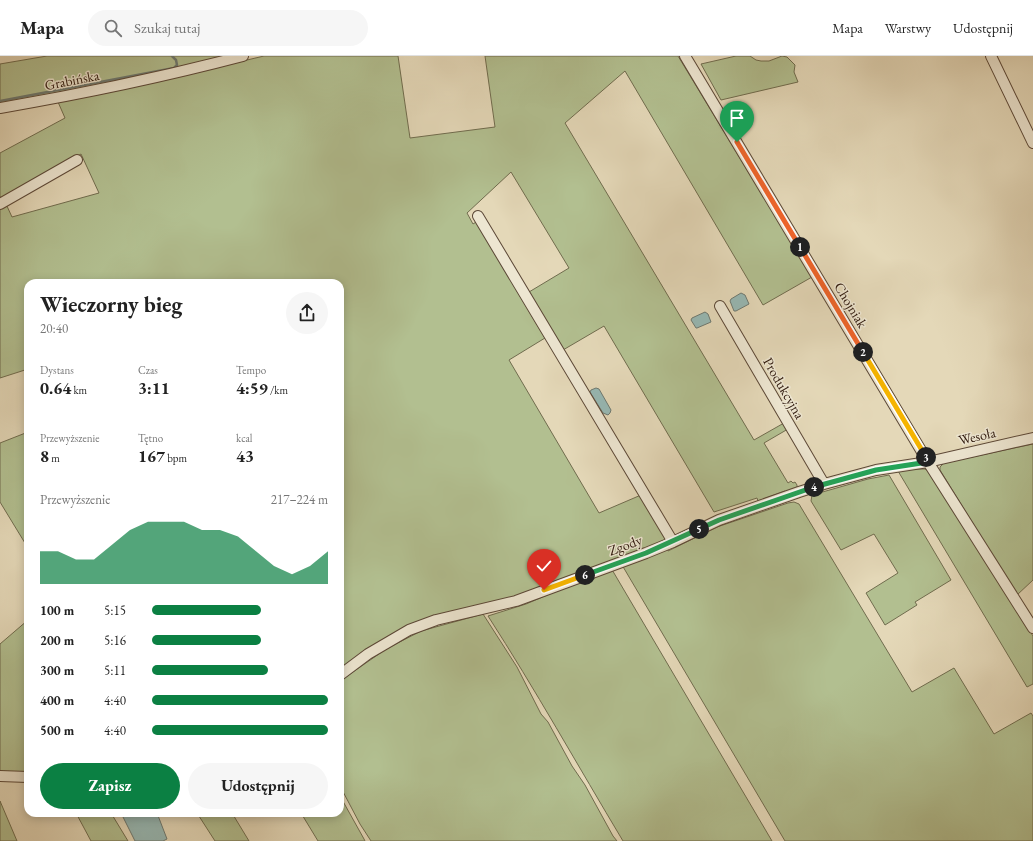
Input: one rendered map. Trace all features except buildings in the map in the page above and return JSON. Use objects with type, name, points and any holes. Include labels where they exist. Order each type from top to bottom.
[{"type":"street","name":"Grabińska","points":[[0,108],[184,72],[243,56]]},
{"type":"street","name":"Chojniak","points":[[685,56],[928,462],[1033,628]]},
{"type":"street","points":[[991,56],[1033,143]]},
{"type":"street","points":[[0,204],[77,160]]},
{"type":"street","points":[[478,216],[673,542]]},
{"type":"street","name":"Produkcyjna","points":[[720,306],[824,484]]},
{"type":"street","name":"Wesoła","points":[[928,462],[1033,438]]},
{"type":"street","name":"Zgody","points":[[344,672],[368,654],[409,630],[436,620],[516,601],[673,542],[719,520],[824,484],[876,470],[928,462]]},
{"type":"street","points":[[0,776],[24,777]]},
{"type":"green space","points":[[47,56],[225,56],[180,69],[0,105],[0,64]]},
{"type":"green space","points":[[264,56],[398,56],[410,138],[495,127],[485,56],[678,56],[812,277],[763,305],[625,71],[565,123],[754,440],[784,423],[788,429],[764,443],[788,483],[791,481],[793,483],[795,482],[797,489],[785,493],[785,491],[758,501],[757,498],[714,512],[604,326],[563,350],[529,292],[569,268],[511,172],[467,213],[473,224],[476,222],[545,338],[509,360],[599,513],[641,495],[667,538],[661,543],[522,596],[431,620],[344,667],[344,279],[24,279],[24,370],[0,378],[0,207],[6,204],[12,217],[99,193],[81,154],[1,198],[0,153],[65,118],[58,102],[171,78]]},
{"type":"green space","points":[[736,56],[750,56],[761,61],[769,61],[782,56],[787,57],[795,65],[794,72],[798,82],[721,100],[701,64]]},
{"type":"green space","points":[[24,434],[24,541],[0,502],[0,443]]},
{"type":"green space","points":[[1033,444],[1033,580],[1017,595],[940,470],[940,467],[944,463]]},
{"type":"green space","points":[[925,469],[932,474],[1033,636],[1033,684],[1027,687],[898,471]]},
{"type":"green space","points":[[889,475],[951,580],[915,602],[917,605],[885,625],[866,593],[898,573],[874,534],[841,550],[811,501],[812,495],[868,479]]},
{"type":"green space","points":[[794,502],[799,504],[912,692],[954,668],[994,734],[1031,713],[1033,716],[1033,841],[785,841],[622,565],[667,547],[668,551],[717,527]]},
{"type":"green space","points":[[611,568],[772,841],[623,841],[540,699],[488,616],[526,604]]},
{"type":"green space","points":[[483,614],[517,667],[541,714],[548,722],[572,766],[585,785],[617,841],[371,841],[344,794],[344,678],[386,649],[421,631]]},
{"type":"green space","points":[[24,623],[24,773],[0,773],[0,644]]},
{"type":"green space","points":[[0,801],[17,841],[0,841]]},
{"type":"green space","points":[[344,803],[365,841],[318,841],[303,817],[344,817]]},
{"type":"green space","points":[[78,817],[113,817],[128,841],[91,841]]},
{"type":"green space","points":[[200,817],[234,817],[249,841],[215,841]]},
{"type":"water","points":[[741,293],[745,295],[749,304],[734,311],[730,301]]},
{"type":"water","points":[[705,312],[708,314],[711,322],[696,328],[691,320],[692,318]]},
{"type":"water","points":[[596,388],[599,389],[611,410],[608,415],[603,413],[590,392]]},
{"type":"water","points":[[123,817],[159,817],[167,839],[163,841],[135,841]]},
{"type":"waterway","points":[[0,101],[174,68],[177,65],[176,60],[172,56]]},
{"type":"route","points":[[544,590],[646,553],[719,520],[799,492],[876,470],[928,462],[737,142]]}]
